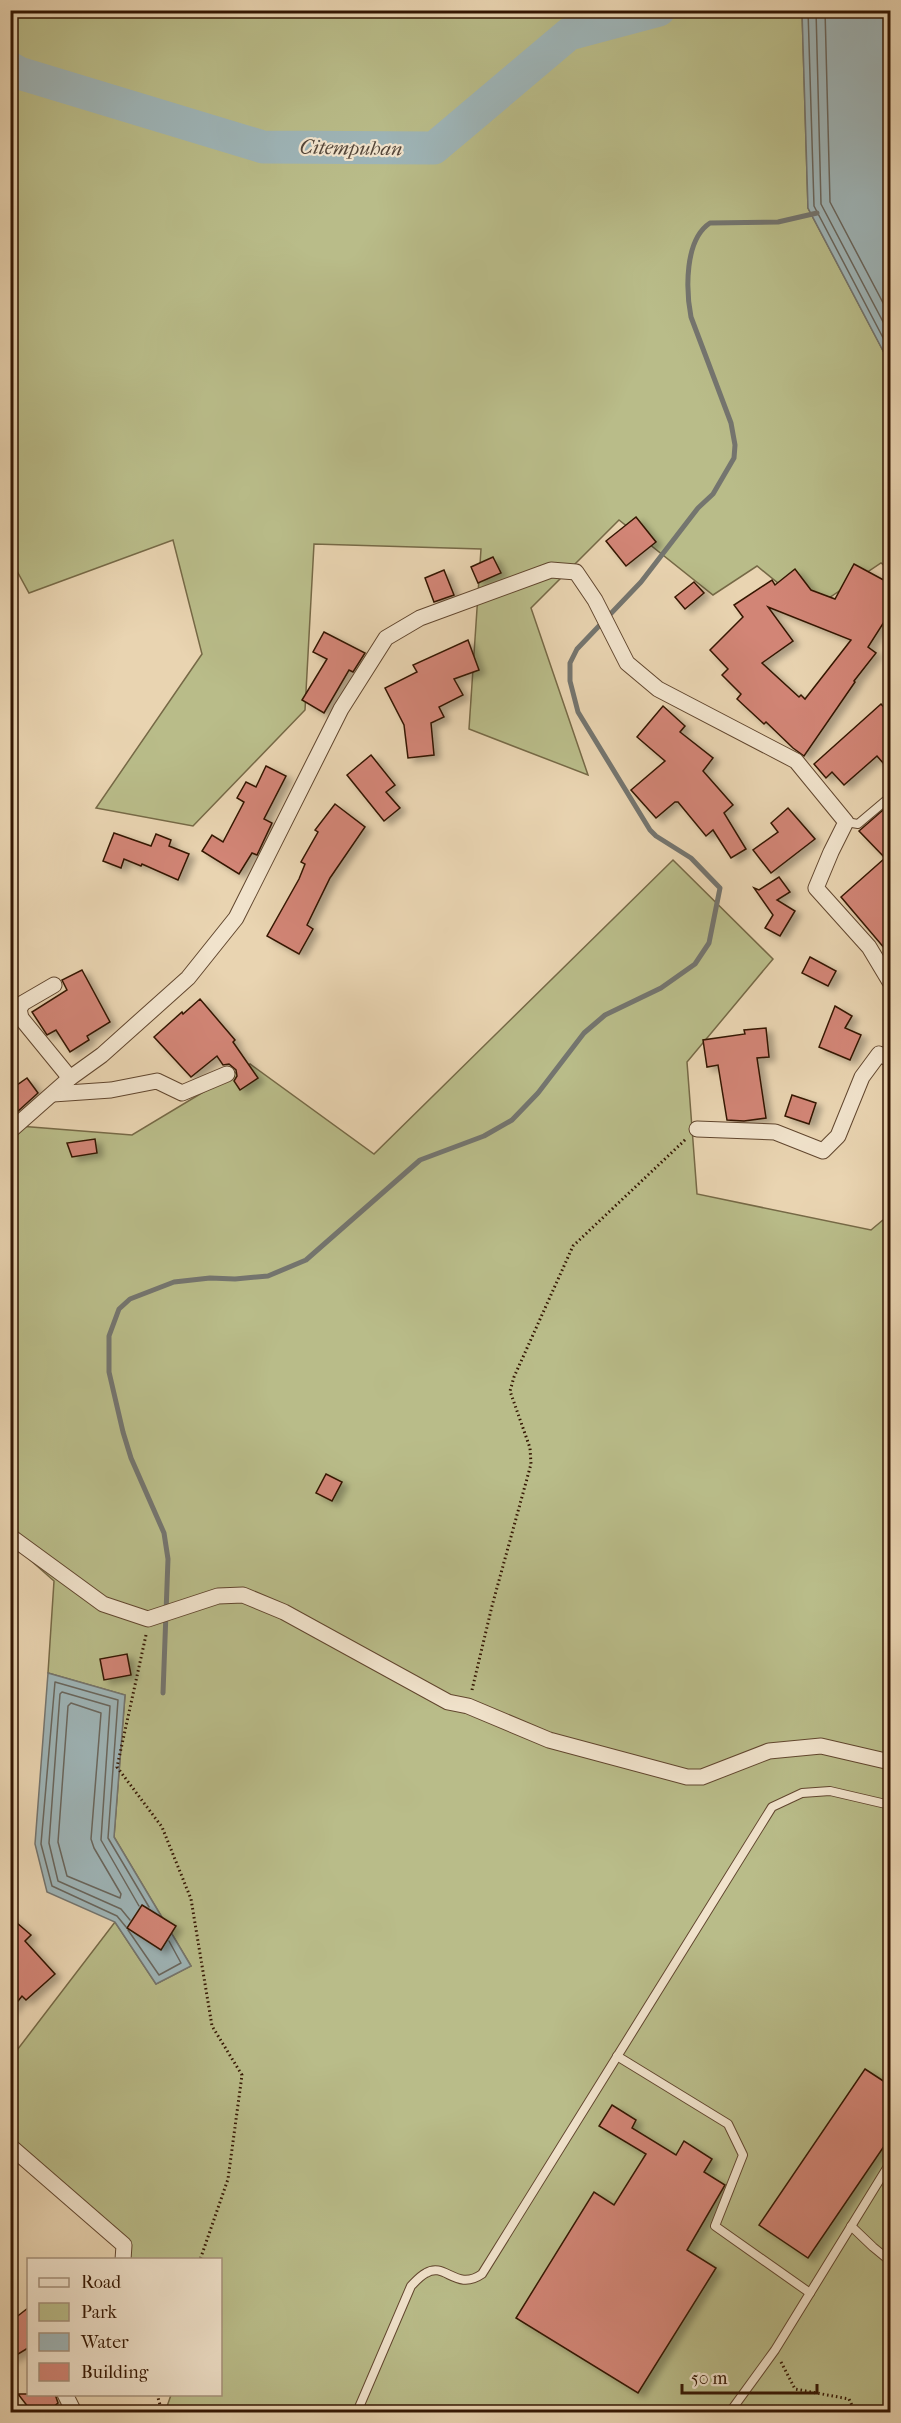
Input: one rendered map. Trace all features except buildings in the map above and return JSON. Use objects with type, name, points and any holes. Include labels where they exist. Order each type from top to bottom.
[{"type":"street","points":[[10,1131],[188,978],[236,918],[340,709],[386,638],[420,618],[551,570],[576,572],[595,600],[627,663],[658,689],[796,761],[846,822],[816,888],[868,947],[891,982]]},
{"type":"street","points":[[54,985],[23,1003],[19,1009],[21,1018],[69,1078]]},
{"type":"street","points":[[697,1129],[775,1132],[823,1151],[837,1136],[862,1077],[879,1054],[891,1059]]},
{"type":"street","points":[[53,1094],[111,1090],[157,1081],[182,1093],[227,1074]]},
{"type":"street","points":[[10,1536],[103,1604],[148,1619],[218,1596],[243,1595],[284,1612],[448,1702],[468,1706],[549,1740],[687,1777],[702,1777],[769,1750],[821,1746],[891,1762]]},
{"type":"street","points":[[10,2146],[124,2245],[123,2258]]},
{"type":"street","points":[[66,2396],[74,2412]]},
{"type":"lane","points":[[846,822],[858,824],[888,803]]},
{"type":"lane","points":[[357,2412],[411,2286],[427,2271],[440,2271],[464,2281],[473,2280],[482,2274],[772,1807],[801,1793],[830,1791],[891,1805]]},
{"type":"lane","points":[[616,2056],[728,2124],[743,2155],[715,2226],[810,2292]]},
{"type":"lane","points":[[730,2412],[774,2350],[891,2163]]},
{"type":"lane","points":[[851,2226],[891,2260]]},
{"type":"path","points":[[468,1706],[492,1606],[531,1464],[530,1448],[510,1390],[514,1377],[573,1246],[697,1129]]},
{"type":"path","points":[[148,1619],[146,1643],[117,1767],[162,1827],[191,1899],[212,2026],[242,2075],[228,2179],[200,2258]]},
{"type":"path","points":[[774,2350],[795,2389],[849,2399],[855,2412]]},
{"type":"path","points":[[158,2396],[162,2412]]},
{"type":"green space","points":[[11,11],[802,11],[808,208],[890,364],[890,570],[881,563],[811,610],[757,566],[713,595],[619,520],[531,608],[588,775],[469,729],[481,549],[314,544],[305,710],[193,826],[96,808],[202,654],[173,540],[29,593],[11,560]]},
{"type":"green space","points":[[673,860],[773,959],[687,1062],[697,1194],[871,1230],[890,1214],[890,2412],[165,2412],[171,2396],[222,2396],[222,2258],[129,2258],[11,2148],[11,2058],[115,1922],[156,1984],[191,1966],[114,1837],[125,1695],[48,1673],[54,1581],[11,1543],[10,1115],[19,1126],[132,1135],[250,1064],[374,1154]]},
{"type":"water","points":[[802,11],[890,11],[890,364],[808,208]]},
{"type":"water","points":[[48,1673],[125,1695],[114,1837],[191,1966],[156,1984],[115,1922],[47,1892],[35,1844]]},
{"type":"waterway","name":"Citempuhan","points":[[10,68],[19,73],[263,147],[434,148],[569,34],[659,10]]},
{"type":"waterway","points":[[163,1693],[168,1559],[164,1533],[131,1458],[109,1372],[109,1336],[119,1309],[130,1299],[174,1282],[268,1276],[306,1260],[420,1160],[484,1136],[512,1120],[538,1093],[584,1033],[605,1015],[661,988],[695,964],[709,943],[720,888],[691,858],[650,830],[578,712],[570,681],[570,663],[577,649],[641,582],[698,508],[713,494],[734,458],[735,445],[731,423],[691,317],[688,280],[691,253],[695,241],[710,223],[778,222],[817,213]]}]
